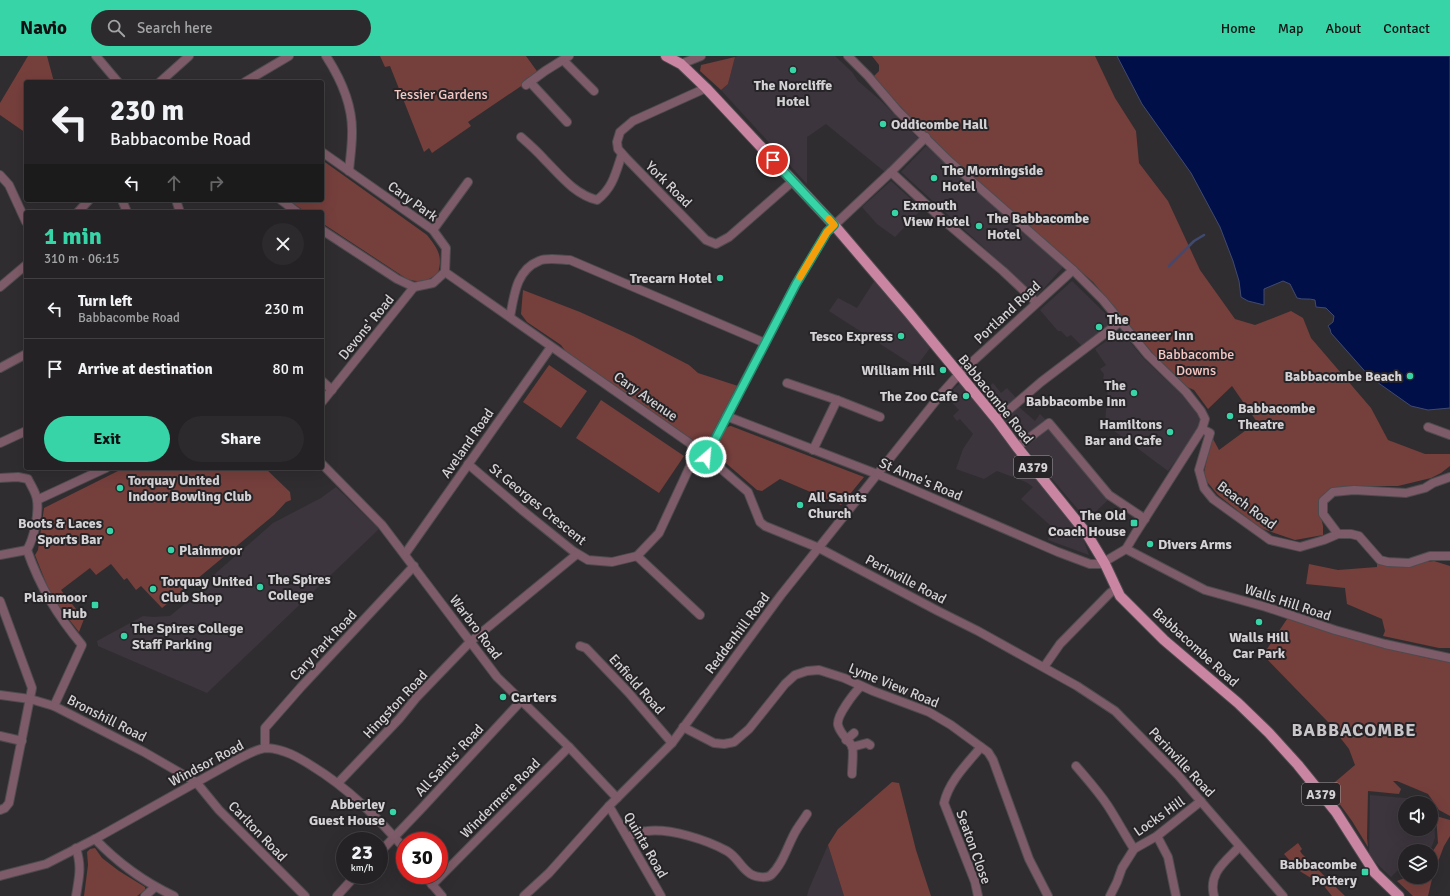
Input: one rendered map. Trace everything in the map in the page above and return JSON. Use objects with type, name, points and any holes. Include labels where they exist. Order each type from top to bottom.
[{"type":"main road","name":"Babbacombe Road","points":[[666,56],[681,64],[706,88],[834,225],[997,420],[1017,448],[1087,534],[1104,563],[1120,596],[1164,640],[1238,703],[1269,733],[1298,765],[1336,812],[1375,874],[1399,896]]},
{"type":"street","points":[[96,56],[116,80]]},
{"type":"street","points":[[162,80],[189,56]]},
{"type":"street","points":[[248,80],[289,56]]},
{"type":"street","points":[[326,56],[343,86],[350,114],[352,133],[349,171]]},
{"type":"street","points":[[681,64],[701,56]]},
{"type":"street","points":[[848,56],[868,76],[898,111],[949,160],[1072,270],[1103,300],[1148,355],[1186,392],[1201,411],[1205,419],[1202,429],[1126,549],[1104,563]]},
{"type":"street","points":[[567,122],[528,83],[566,58],[594,91]]},
{"type":"street","points":[[522,138],[571,186],[587,197],[597,200],[606,193],[614,178],[622,154],[618,149],[617,142],[620,132],[633,121],[706,88]]},
{"type":"street","points":[[706,457],[796,284],[827,232],[926,137]]},
{"type":"street","name":"Cary Park","points":[[324,153],[433,230],[446,248],[445,272]]},
{"type":"street","name":"York Road","points":[[622,154],[706,240],[716,244],[729,237],[793,181]]},
{"type":"street","points":[[891,172],[942,220],[1003,271],[1036,302]]},
{"type":"street","points":[[0,175],[9,185],[24,218]]},
{"type":"street","points":[[433,230],[468,182]]},
{"type":"street","points":[[80,210],[87,202]]},
{"type":"street","points":[[284,202],[294,210]]},
{"type":"street","points":[[324,231],[397,279],[414,287],[433,283],[445,272]]},
{"type":"street","points":[[510,317],[515,288],[523,273],[539,260],[570,260],[765,343]]},
{"type":"street","points":[[0,287],[24,267]]},
{"type":"street","name":"Portland Road","points":[[959,374],[1072,270]]},
{"type":"street","name":"Cary Avenue","points":[[445,272],[698,449],[748,492],[760,522],[765,526],[819,548]]},
{"type":"street","name":"Devons' Road","points":[[324,400],[414,287]]},
{"type":"street","points":[[997,420],[1038,385],[1120,322]]},
{"type":"street","name":"Aveland Road","points":[[405,554],[551,347]]},
{"type":"street","points":[[0,368],[24,355]]},
{"type":"street","name":"Reddenhill Road","points":[[524,896],[549,873],[609,806],[672,743],[781,595],[959,374]]},
{"type":"street","points":[[787,382],[880,417]]},
{"type":"street","points":[[324,383],[332,390]]},
{"type":"street","points":[[813,450],[837,400]]},
{"type":"street","name":"St Anne's Road","points":[[726,416],[877,474],[1058,552],[1090,564],[1104,563]]},
{"type":"street","points":[[1017,448],[1049,423],[1109,495],[1144,519]]},
{"type":"street","points":[[1428,427],[1450,435]]},
{"type":"street","name":"Beach Road","points":[[1202,429],[1210,433],[1199,470],[1204,488],[1213,499],[1270,540],[1300,547],[1338,534],[1351,534],[1359,536],[1380,560],[1388,562],[1409,563],[1430,556],[1450,556]]},
{"type":"street","points":[[0,443],[24,432]]},
{"type":"street","points":[[698,449],[659,533],[637,556],[700,615]]},
{"type":"street","name":"St Georges Crescent","points":[[468,464],[522,510],[577,554],[588,560],[612,562],[637,556]]},
{"type":"street","name":"Warbro Road","points":[[324,466],[382,525],[497,676],[569,747],[617,798]]},
{"type":"street","points":[[37,500],[102,470]]},
{"type":"street","points":[[0,478],[18,477],[28,479],[35,492],[37,500],[36,523],[31,544],[27,550],[0,555]]},
{"type":"street","points":[[1338,534],[1323,514],[1323,501],[1333,492],[1354,490],[1406,493],[1425,488],[1433,483],[1450,477]]},
{"type":"street","name":"Perinville Road","points":[[819,548],[1044,667],[1077,686],[1115,711],[1178,775],[1283,896]]},
{"type":"street","name":"Walls Hill Road","points":[[1126,549],[1205,590],[1266,607],[1335,630],[1385,644],[1450,658]]},
{"type":"street","points":[[27,550],[33,568],[51,605],[82,645],[54,706]]},
{"type":"street","name":"Hingston Road","points":[[338,783],[470,642],[577,554]]},
{"type":"street","name":"Cary Park Road","points":[[266,748],[265,728],[301,687],[414,566]]},
{"type":"street","points":[[1044,667],[1060,644],[1110,593],[1116,589]]},
{"type":"street","points":[[0,601],[32,688],[9,803],[5,808],[0,810]]},
{"type":"street","name":"Enfield Road","points":[[580,646],[586,648],[628,692],[672,743]]},
{"type":"street","name":"Lyme View Road","points":[[684,727],[714,743],[724,744],[734,742],[749,729],[785,684],[795,675],[807,671],[819,670],[844,678],[929,712],[951,725],[988,752],[993,760],[1029,859],[1048,896]]},
{"type":"street","points":[[852,774],[852,747],[846,740],[838,725],[838,719],[855,692],[861,686]]},
{"type":"street","name":"Bronshill Road","points":[[0,695],[30,699],[54,706],[144,752],[196,782]]},
{"type":"street","name":"All Saints' Road","points":[[388,845],[522,700]]},
{"type":"street","points":[[846,740],[854,733]]},
{"type":"street","points":[[0,736],[22,741]]},
{"type":"street","points":[[852,747],[867,743],[870,745]]},
{"type":"street","name":"Windermere Road","points":[[432,885],[569,747]]},
{"type":"street","name":"Seaton Close","points":[[978,896],[975,882],[944,803],[953,782],[981,747]]},
{"type":"street","name":"Windsor Road","points":[[0,876],[46,864],[95,839],[248,754],[266,748],[279,749],[293,754],[338,783],[384,824],[395,838]]},
{"type":"street","points":[[1076,766],[1092,784],[1134,849]]},
{"type":"street","name":"Carlton Road","points":[[196,782],[238,830],[305,896]]},
{"type":"street","name":"Locks Hill","points":[[1110,896],[1122,868],[1134,849],[1157,836],[1201,801]]},
{"type":"street","name":"Quinta Road","points":[[609,806],[661,896]]},
{"type":"street","points":[[627,836],[647,831],[660,831],[690,836],[716,845],[729,852],[738,859],[752,875],[766,877],[770,876],[777,867],[796,830],[807,814]]},
{"type":"street","points":[[1157,836],[1168,857],[1176,896]]},
{"type":"street","points":[[95,839],[111,856],[137,876],[174,896]]},
{"type":"street","points":[[1214,896],[1212,888],[1214,875],[1239,847]]},
{"type":"street","points":[[76,848],[81,868],[76,896]]},
{"type":"street","points":[[337,896],[348,884]]},
{"type":"street","points":[[432,885],[442,896]]},
{"type":"street","points":[[145,896],[156,887]]},
{"type":"shaded area","points":[[835,56],[852,72],[858,81],[880,100],[918,138],[885,172],[826,124],[807,137],[807,184],[721,90],[728,84],[735,57]]},
{"type":"shaded area","points":[[1117,56],[1450,56],[1450,408],[1428,410],[1411,406],[1370,377],[1331,333],[1328,326],[1333,322],[1334,316],[1326,308],[1316,307],[1315,300],[1297,298],[1290,284],[1283,281],[1264,289],[1264,305],[1248,301],[1241,297],[1239,281],[1233,261],[1220,227],[1191,173],[1142,104]]},
{"type":"shaded area","points":[[926,146],[1063,267],[1037,296],[901,172]]},
{"type":"shaded area","points":[[891,181],[922,209],[895,237],[877,224],[862,207]]},
{"type":"shaded area","points":[[875,280],[918,330],[930,348],[916,367],[829,311],[838,298],[857,308]]},
{"type":"shaded area","points":[[1072,281],[1113,321],[1088,345],[1083,347],[1071,335],[1067,337],[1061,331],[1058,331],[1040,310]]},
{"type":"shaded area","points":[[1121,331],[1143,358],[1203,415],[1190,442],[1168,471],[1105,424],[1108,385],[1103,380],[1104,374],[1100,369],[1106,365],[1095,349]]},
{"type":"shaded area","points":[[960,383],[993,421],[1035,478],[1066,514],[1066,517],[1081,533],[1089,555],[1048,540],[1051,526],[1021,499],[1033,487],[1026,482],[997,471],[984,479],[956,469],[963,449],[973,434],[960,419],[957,421],[953,416],[959,410],[946,396]]},
{"type":"shaded area","points":[[993,383],[1001,393],[1007,388],[1017,399],[998,412],[984,392]]},
{"type":"shaded area","points":[[1019,407],[1035,421],[1040,414],[1049,423],[1109,499],[1087,520],[1024,446],[1022,441],[1005,421]]},
{"type":"shaded area","name":"The Spires College","points":[[336,487],[379,529],[207,693],[98,646],[97,641],[143,616],[170,616],[273,523],[321,498]]},
{"type":"shaded area","points":[[1370,795],[1398,797],[1398,836],[1435,836],[1433,844],[1398,844],[1398,870],[1391,877],[1369,856]]},
{"type":"shaded area","points":[[828,845],[844,896],[807,896],[809,889]]},
{"type":"green space","points":[[28,56],[47,56],[53,80],[24,80],[24,132],[0,115],[0,103]]},
{"type":"green space","name":"Tessier Gardens","points":[[380,56],[526,56],[539,74],[468,122],[471,126],[432,153],[429,148],[424,152],[390,66],[385,67]]},
{"type":"green space","name":"Babbacombe Downs","points":[[872,56],[1095,56],[1115,98],[1136,131],[1139,163],[1168,201],[1200,270],[1235,319],[1255,325],[1291,311],[1303,318],[1311,338],[1371,408],[1388,440],[1425,454],[1450,454],[1450,466],[1431,478],[1398,486],[1360,486],[1330,489],[1318,503],[1323,526],[1323,535],[1295,540],[1260,528],[1218,495],[1203,477],[1212,437],[1219,450],[1257,422],[1232,386],[1208,409],[1194,390],[1185,386],[1166,369],[1093,282],[955,162],[924,132],[873,77],[879,71],[879,65]]},
{"type":"green space","points":[[735,57],[728,84],[721,90],[700,71],[701,65]]},
{"type":"green space","points":[[324,161],[427,235],[434,244],[440,257],[438,273],[424,281],[407,279],[324,224],[324,210],[303,210],[291,202],[324,202]]},
{"type":"green space","points":[[523,290],[580,312],[633,336],[689,365],[698,373],[738,386],[705,452],[570,357],[561,345],[527,322],[521,314]]},
{"type":"green space","points":[[549,365],[587,391],[561,428],[523,402]]},
{"type":"green space","points":[[601,400],[684,456],[659,493],[576,438]]},
{"type":"green space","points":[[731,426],[864,477],[841,505],[780,479],[762,491],[757,490],[720,458],[716,451],[723,432]]},
{"type":"green space","name":"Plainmoor","points":[[120,470],[267,470],[290,492],[291,500],[286,502],[274,515],[162,608],[141,586],[136,590],[127,578],[124,580],[111,564],[96,575],[90,568],[61,590],[84,619],[79,632],[52,598],[35,555],[38,550],[44,508]]},
{"type":"green space","points":[[1377,561],[1390,566],[1434,561],[1450,566],[1450,648],[1439,648],[1383,636],[1385,631],[1382,619],[1347,604],[1345,588],[1306,584],[1309,564],[1338,570],[1377,567]]},
{"type":"green space","points":[[1291,613],[1385,648],[1450,662],[1450,816],[1438,809],[1438,796],[1429,796],[1428,794],[1397,781],[1393,781],[1401,789],[1399,794],[1368,791],[1368,847],[1352,821],[1328,788],[1355,765],[1349,749],[1328,722],[1263,655]]},
{"type":"green space","points":[[892,782],[899,783],[916,850],[931,896],[844,896],[828,845],[838,829]]},
{"type":"green space","points":[[1438,817],[1450,820],[1450,836],[1444,846],[1438,862]]},
{"type":"green space","points":[[1298,843],[1302,849],[1300,851],[1302,854],[1345,896],[1332,896],[1324,886],[1298,870],[1284,854]]},
{"type":"green space","points":[[95,848],[102,858],[119,871],[145,887],[145,890],[137,896],[84,896],[88,865],[87,852],[90,849]]},
{"type":"green space","points":[[1400,884],[1431,884],[1428,896],[1413,896]]},
{"type":"waterway","points":[[1169,266],[1194,241],[1204,235]]},
{"type":"slow traffic","points":[[800,277],[827,232],[834,225],[829,219]]},
{"type":"place","name":"The Norcliffe Hotel","points":[[793,70]]},
{"type":"place","name":"Oddicombe Hall","points":[[883,124]]},
{"type":"place","name":"The Morningside Hotel","points":[[934,178]]},
{"type":"place","name":"Exmouth View Hotel","points":[[895,213]]},
{"type":"place","name":"The Babbacombe Hotel","points":[[979,226]]},
{"type":"place","name":"Trecarn Hotel","points":[[720,278]]},
{"type":"place","name":"The Buccaneer Inn","points":[[1099,327]]},
{"type":"place","name":"Tesco Express","points":[[901,336]]},
{"type":"place","name":"William Hill","points":[[943,370]]},
{"type":"place","name":"Babbacombe Beach","points":[[1410,376]]},
{"type":"place","name":"The Babbacombe Inn","points":[[1134,393]]},
{"type":"place","name":"The Zoo Cafe","points":[[966,396]]},
{"type":"place","name":"Babbacombe Theatre","points":[[1230,416]]},
{"type":"place","name":"Hamiltons Bar and Cafe","points":[[1170,432]]},
{"type":"place","name":"Torquay United Indoor Bowling Club","points":[[120,488]]},
{"type":"place","name":"All Saints Church","points":[[800,505]]},
{"type":"place","name":"The Old Coach House","points":[[1134,523]]},
{"type":"place","name":"Boots & Laces Sports Bar","points":[[110,531]]},
{"type":"place","name":"Divers Arms","points":[[1150,544]]},
{"type":"place","name":"Plainmoor","points":[[171,550]]},
{"type":"place","name":"The Spires College","points":[[260,587]]},
{"type":"place","name":"Torquay United Club Shop","points":[[153,589]]},
{"type":"place","name":"Plainmoor Hub","points":[[95,605]]},
{"type":"place","name":"Walls Hill Car Park","points":[[1259,622]]},
{"type":"place","name":"The Spires College Staff Parking","points":[[124,636]]},
{"type":"place","name":"Carters","points":[[503,697]]},
{"type":"place","name":"Abberley Guest House","points":[[393,812]]},
{"type":"place","name":"Babbacombe Pottery","points":[[1365,872]]},
{"type":"district","name":"BABBACOMBE","points":[[1354,730]]},
{"type":"route","points":[[706,457],[796,284],[827,232],[834,225],[773,160]]}]
